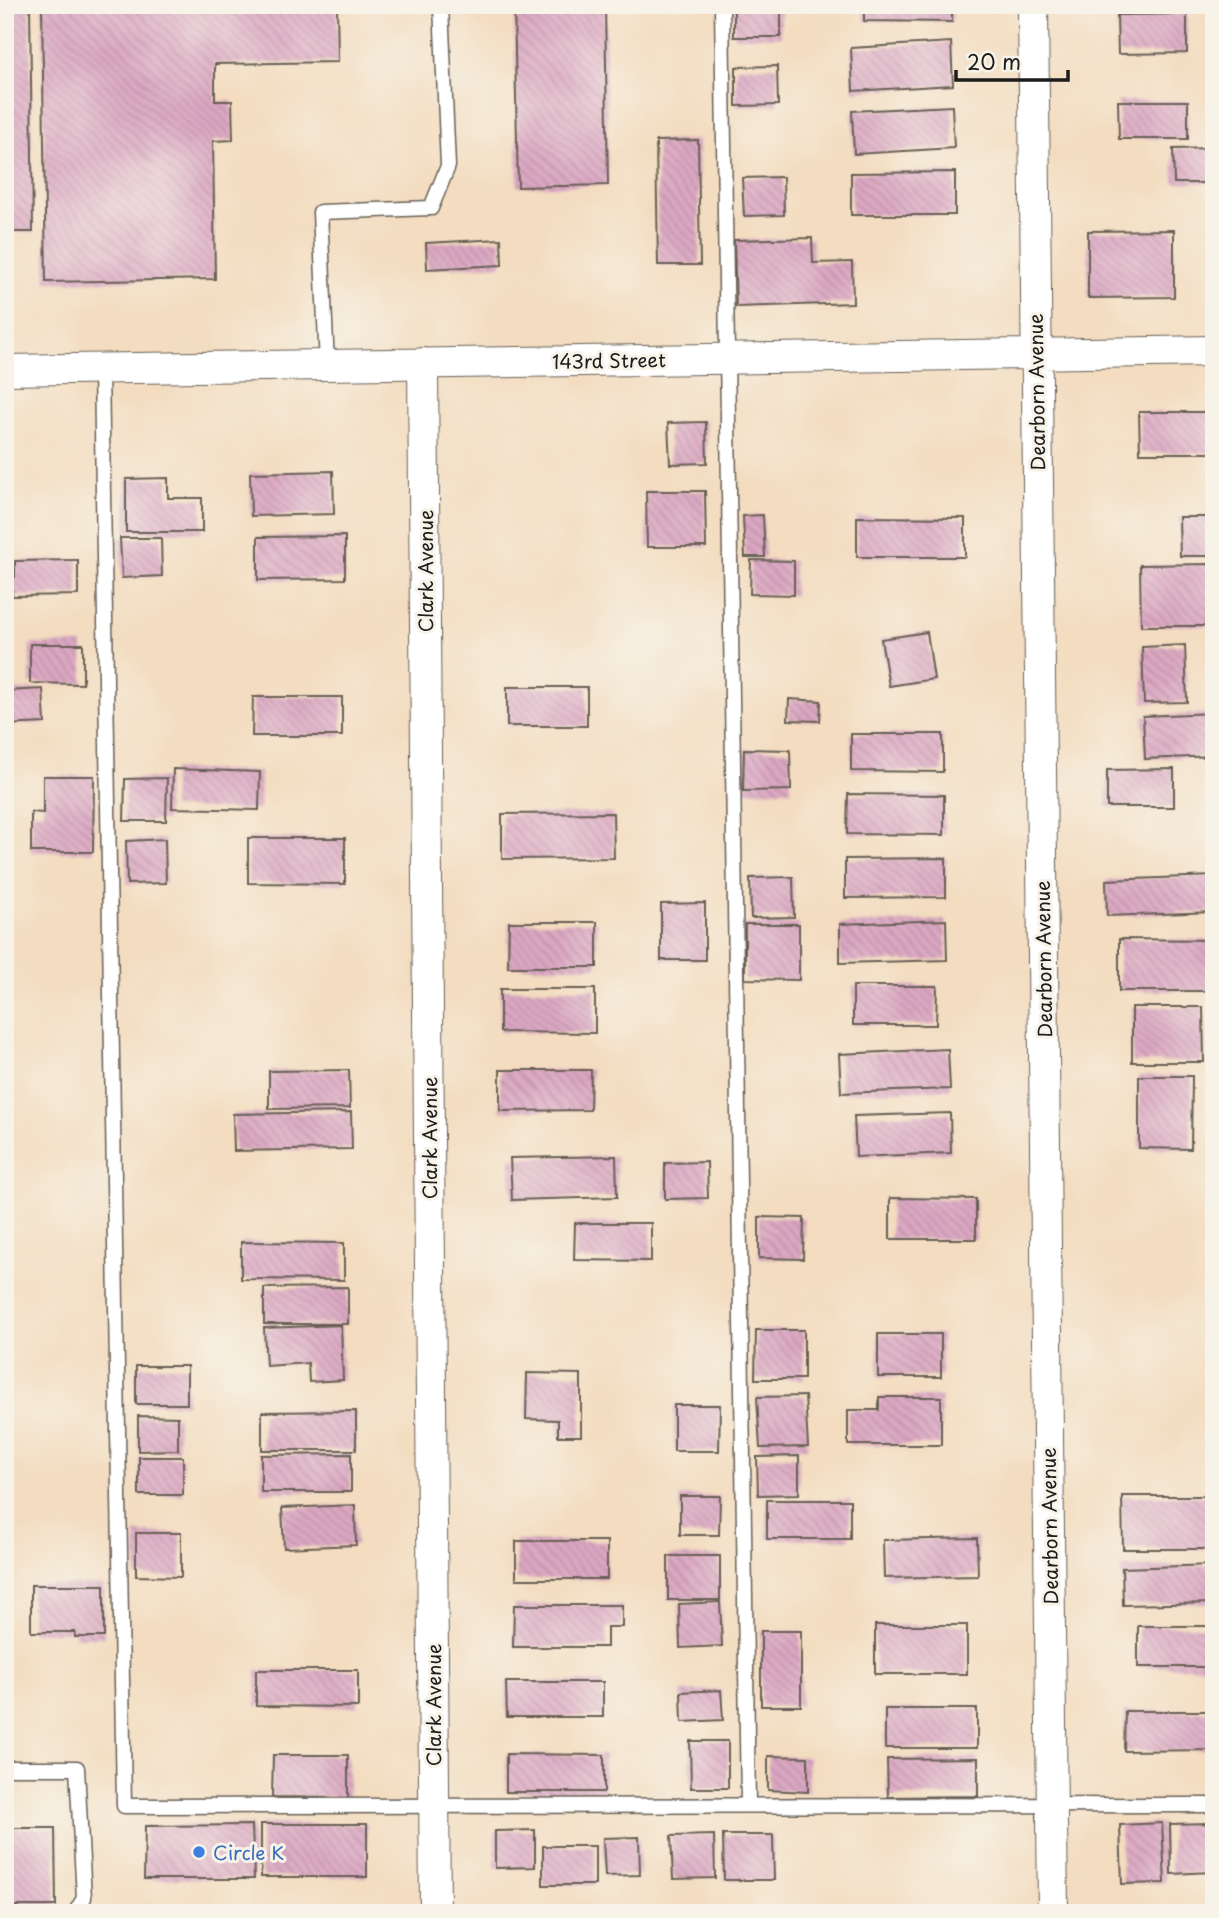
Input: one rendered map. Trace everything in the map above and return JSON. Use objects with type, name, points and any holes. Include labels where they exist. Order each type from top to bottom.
[{"type":"street","name":"Dearborn Avenue","points":[[1033,5],[1053,1913]]},
{"type":"street","name":"143rd Street","points":[[5,370],[1214,351]]},
{"type":"street","name":"Clark Avenue","points":[[423,363],[435,1913]]},
{"type":"lane","points":[[327,365],[320,212],[431,208],[448,166],[441,5]]},
{"type":"lane","points":[[722,5],[748,1805]]},
{"type":"lane","points":[[101,368],[124,1806],[1214,1805]]},
{"type":"lane","points":[[5,1768],[77,1768],[84,1898],[75,1913]]},
{"type":"building","points":[[5,5],[30,5],[33,232],[5,232]]},
{"type":"building","points":[[42,5],[337,5],[338,62],[215,64],[215,101],[232,101],[233,140],[213,141],[215,279],[46,282]]},
{"type":"building","points":[[514,5],[605,5],[608,185],[518,187]]},
{"type":"building","points":[[734,5],[781,5],[781,37],[734,37]]},
{"type":"building","points":[[864,5],[952,5],[952,22],[864,21]]},
{"type":"building","points":[[1187,14],[1187,53],[1118,54],[1117,15]]},
{"type":"building","points":[[951,42],[953,85],[853,91],[851,48]]},
{"type":"building","points":[[777,66],[778,105],[736,106],[736,67]]},
{"type":"building","points":[[1118,101],[1188,101],[1188,139],[1119,139]]},
{"type":"building","points":[[952,106],[954,148],[854,154],[852,111]]},
{"type":"building","points":[[698,140],[700,265],[658,265],[656,141]]},
{"type":"building","points":[[1214,148],[1214,183],[1174,183],[1173,149]]},
{"type":"building","points":[[955,172],[955,215],[851,215],[851,173]]},
{"type":"building","points":[[783,177],[784,215],[744,216],[742,178]]},
{"type":"building","points":[[1174,230],[1174,297],[1088,298],[1088,231]]},
{"type":"building","points":[[812,238],[813,263],[852,262],[853,303],[736,307],[734,240]]},
{"type":"building","points":[[501,239],[502,265],[427,269],[426,243]]},
{"type":"building","points":[[1139,412],[1214,412],[1214,453],[1140,453]]},
{"type":"building","points":[[706,422],[707,463],[670,464],[668,423]]},
{"type":"building","points":[[333,471],[334,514],[251,516],[250,473]]},
{"type":"building","points":[[168,478],[168,498],[202,498],[202,532],[126,532],[126,479]]},
{"type":"building","points":[[646,491],[705,491],[706,547],[647,547]]},
{"type":"building","points":[[763,515],[765,557],[745,557],[743,516]]},
{"type":"building","points":[[857,517],[965,518],[965,557],[857,557]]},
{"type":"building","points":[[1179,517],[1214,517],[1214,556],[1180,556]]},
{"type":"building","points":[[345,536],[345,579],[258,580],[258,537]]},
{"type":"building","points":[[120,538],[161,538],[162,576],[122,578]]},
{"type":"building","points":[[78,560],[78,595],[12,596],[15,561]]},
{"type":"building","points":[[751,560],[794,561],[794,595],[750,594]]},
{"type":"building","points":[[1212,564],[1212,626],[1141,626],[1140,565]]},
{"type":"building","points":[[927,632],[934,679],[889,686],[881,639]]},
{"type":"building","points":[[30,644],[83,644],[83,684],[30,683]]},
{"type":"building","points":[[1185,645],[1187,702],[1144,703],[1142,647]]},
{"type":"building","points":[[507,687],[587,687],[587,726],[507,726]]},
{"type":"building","points":[[43,689],[45,723],[5,725],[5,691]]},
{"type":"building","points":[[253,697],[342,697],[342,736],[252,736]]},
{"type":"building","points":[[789,699],[821,701],[820,721],[788,720]]},
{"type":"building","points":[[1214,713],[1214,756],[1145,759],[1143,716]]},
{"type":"building","points":[[851,734],[943,734],[943,772],[851,771]]},
{"type":"building","points":[[744,749],[790,750],[791,790],[743,791]]},
{"type":"building","points":[[173,769],[260,772],[259,810],[172,808]]},
{"type":"building","points":[[1174,769],[1174,807],[1107,807],[1107,770]]},
{"type":"building","points":[[43,776],[94,776],[93,852],[31,852],[31,812],[43,813]]},
{"type":"building","points":[[167,778],[166,821],[124,821],[125,779]]},
{"type":"building","points":[[848,794],[944,795],[944,835],[847,834]]},
{"type":"building","points":[[613,813],[614,858],[502,859],[502,814]]},
{"type":"building","points":[[248,838],[345,838],[345,884],[248,883]]},
{"type":"building","points":[[165,839],[166,883],[127,884],[126,841]]},
{"type":"building","points":[[946,858],[946,897],[845,898],[845,859]]},
{"type":"building","points":[[1213,876],[1214,912],[1107,916],[1106,880]]},
{"type":"building","points":[[793,877],[794,917],[751,918],[750,878]]},
{"type":"building","points":[[705,903],[705,960],[661,960],[661,904]]},
{"type":"building","points":[[946,920],[947,960],[840,963],[840,924]]},
{"type":"building","points":[[509,922],[597,922],[597,967],[508,967]]},
{"type":"building","points":[[745,924],[799,924],[799,980],[745,979]]},
{"type":"building","points":[[1119,939],[1214,940],[1214,991],[1119,991]]},
{"type":"building","points":[[853,986],[937,986],[936,1025],[853,1025]]},
{"type":"building","points":[[500,989],[595,989],[595,1033],[500,1032]]},
{"type":"building","points":[[1132,1007],[1203,1007],[1204,1062],[1132,1062]]},
{"type":"building","points":[[948,1049],[950,1089],[841,1093],[839,1054]]},
{"type":"building","points":[[349,1070],[350,1108],[269,1109],[269,1071]]},
{"type":"building","points":[[500,1070],[591,1070],[590,1110],[500,1111]]},
{"type":"building","points":[[1139,1076],[1192,1076],[1191,1149],[1139,1148]]},
{"type":"building","points":[[351,1112],[352,1149],[234,1151],[233,1114]]},
{"type":"building","points":[[950,1113],[951,1153],[856,1157],[854,1116]]},
{"type":"building","points":[[616,1156],[617,1197],[512,1200],[510,1158]]},
{"type":"building","points":[[707,1162],[708,1198],[665,1199],[665,1163]]},
{"type":"building","points":[[890,1198],[976,1199],[976,1239],[890,1239]]},
{"type":"building","points":[[759,1217],[804,1218],[803,1259],[759,1258]]},
{"type":"building","points":[[575,1223],[651,1223],[651,1261],[574,1260]]},
{"type":"building","points":[[241,1242],[344,1243],[344,1280],[241,1279]]},
{"type":"building","points":[[348,1287],[348,1324],[264,1324],[264,1288]]},
{"type":"building","points":[[341,1325],[343,1380],[309,1382],[308,1363],[266,1366],[264,1328]]},
{"type":"building","points":[[756,1330],[804,1330],[804,1379],[755,1379]]},
{"type":"building","points":[[878,1334],[941,1334],[941,1377],[878,1377]]},
{"type":"building","points":[[136,1366],[187,1366],[187,1404],[136,1404]]},
{"type":"building","points":[[527,1373],[581,1374],[581,1436],[558,1436],[558,1420],[526,1419]]},
{"type":"building","points":[[805,1396],[808,1447],[760,1448],[757,1397]]},
{"type":"building","points":[[879,1397],[941,1397],[941,1445],[848,1445],[848,1410],[879,1410]]},
{"type":"building","points":[[674,1405],[720,1405],[719,1451],[674,1451]]},
{"type":"building","points":[[356,1411],[356,1450],[262,1450],[262,1412]]},
{"type":"building","points":[[138,1416],[178,1417],[178,1450],[138,1451]]},
{"type":"building","points":[[351,1454],[351,1492],[261,1492],[261,1455]]},
{"type":"building","points":[[799,1456],[799,1494],[758,1495],[757,1457]]},
{"type":"building","points":[[139,1457],[183,1457],[183,1495],[139,1495]]},
{"type":"building","points":[[680,1496],[720,1496],[719,1535],[680,1535]]},
{"type":"building","points":[[1122,1496],[1214,1496],[1214,1549],[1123,1549]]},
{"type":"building","points":[[767,1500],[850,1500],[850,1539],[767,1539]]},
{"type":"building","points":[[355,1505],[356,1545],[284,1548],[282,1508]]},
{"type":"building","points":[[136,1533],[181,1533],[181,1577],[136,1576]]},
{"type":"building","points":[[977,1538],[978,1576],[884,1578],[883,1540]]},
{"type":"building","points":[[516,1541],[607,1541],[607,1579],[516,1579]]},
{"type":"building","points":[[668,1556],[720,1556],[720,1600],[668,1600]]},
{"type":"building","points":[[1214,1565],[1214,1603],[1123,1605],[1122,1568]]},
{"type":"building","points":[[31,1585],[104,1585],[104,1637],[75,1637],[75,1632],[31,1632]]},
{"type":"building","points":[[720,1602],[722,1646],[680,1648],[679,1604]]},
{"type":"building","points":[[514,1605],[622,1605],[622,1627],[607,1627],[607,1647],[513,1647]]},
{"type":"building","points":[[875,1625],[967,1625],[967,1674],[875,1674]]},
{"type":"building","points":[[1138,1626],[1214,1626],[1214,1667],[1138,1667]]},
{"type":"building","points":[[761,1631],[801,1631],[801,1706],[761,1706]]},
{"type":"building","points":[[256,1670],[358,1670],[358,1707],[256,1706]]},
{"type":"building","points":[[506,1682],[603,1682],[603,1717],[507,1717]]},
{"type":"building","points":[[721,1690],[723,1720],[682,1722],[681,1692]]},
{"type":"building","points":[[885,1709],[977,1709],[977,1748],[885,1748]]},
{"type":"building","points":[[1125,1711],[1214,1711],[1214,1750],[1124,1751]]},
{"type":"building","points":[[690,1741],[728,1741],[728,1788],[691,1788]]},
{"type":"building","points":[[506,1754],[604,1755],[604,1792],[506,1792]]},
{"type":"building","points":[[273,1755],[348,1755],[348,1798],[272,1797]]},
{"type":"building","points":[[768,1756],[808,1757],[808,1792],[768,1790]]},
{"type":"building","points":[[978,1758],[978,1796],[888,1797],[887,1759]]},
{"type":"building","points":[[1162,1823],[1165,1883],[1122,1884],[1120,1825]]},
{"type":"building","points":[[1210,1823],[1212,1872],[1171,1874],[1170,1824]]},
{"type":"building","points":[[261,1824],[367,1824],[367,1877],[261,1877]]},
{"type":"building","name":"Circle K","points":[[252,1825],[254,1879],[144,1879],[145,1826]]},
{"type":"building","points":[[5,1828],[55,1828],[56,1906],[5,1906]]},
{"type":"building","points":[[535,1830],[535,1867],[495,1868],[495,1831]]},
{"type":"building","points":[[714,1835],[715,1878],[673,1879],[671,1836]]},
{"type":"building","points":[[723,1835],[773,1835],[774,1880],[724,1880]]},
{"type":"building","points":[[639,1837],[640,1875],[605,1876],[603,1838]]},
{"type":"building","points":[[543,1846],[595,1846],[595,1885],[543,1885]]},
{"type":"place","name":"Circle K","points":[[199,1852]]}]
